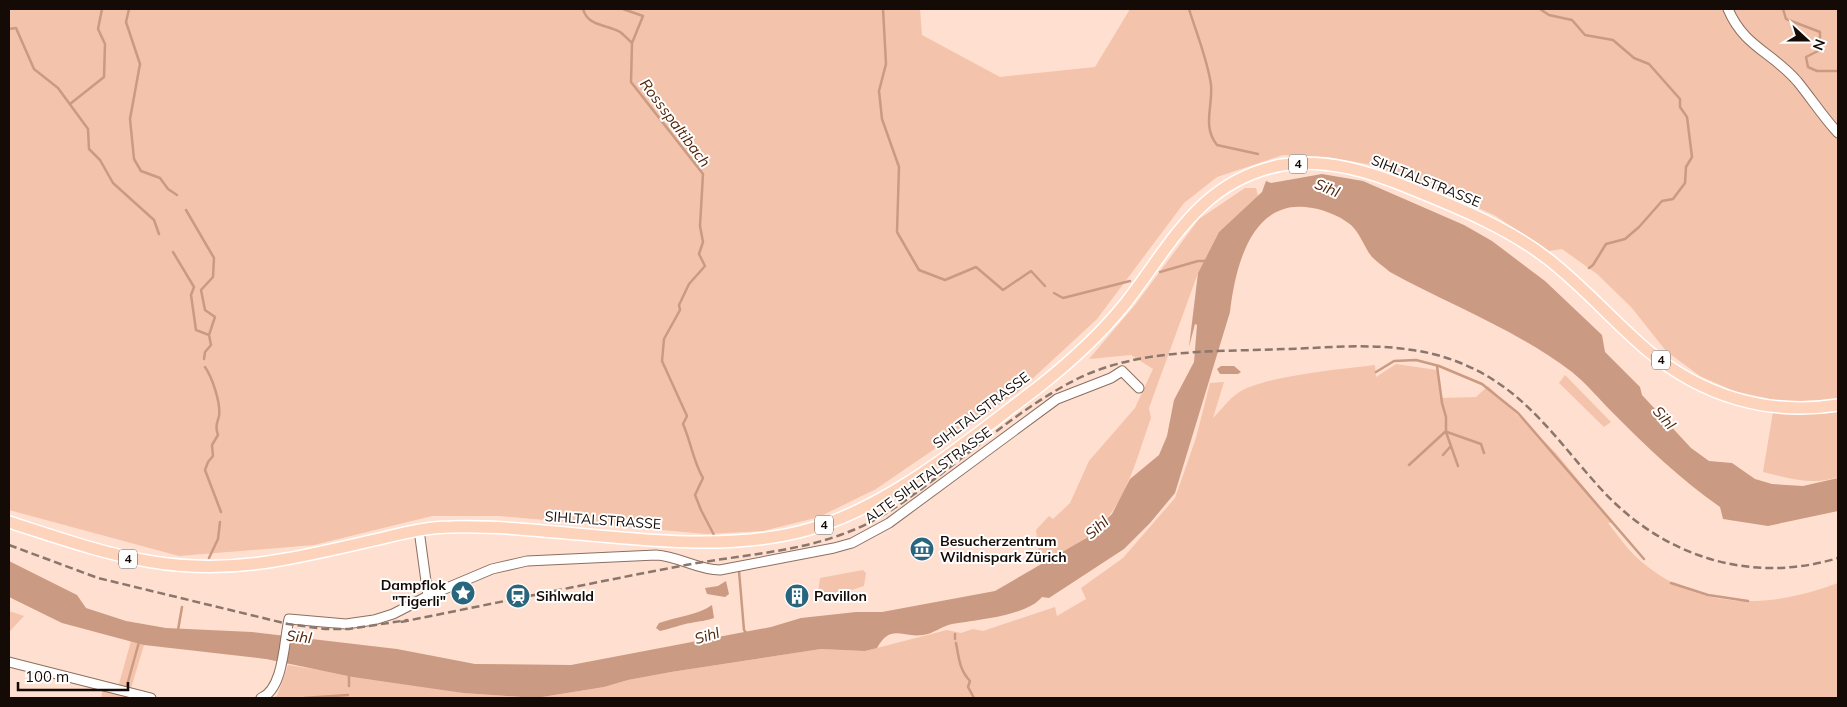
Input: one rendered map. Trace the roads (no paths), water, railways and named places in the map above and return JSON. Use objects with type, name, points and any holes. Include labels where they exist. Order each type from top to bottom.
[{"type":"main road","name":"SIHLTALSTRASSE","points":[[9,522],[130,559],[169,566],[204,568],[233,567],[282,560],[419,530],[444,527],[485,527],[724,542],[782,536],[845,517],[885,497],[920,474],[1065,365],[1114,317],[1183,224],[1213,196],[1238,180],[1256,172],[1294,164],[1334,165],[1372,174],[1443,202],[1499,227],[1554,264],[1658,358],[1708,389],[1738,400],[1776,407],[1806,408],[1838,405]]},
{"type":"street","points":[[1728,9],[1743,35],[1771,56],[1796,80],[1838,133]]},
{"type":"street","name":"ALTE SIHLTALSTRASSE","points":[[262,698],[271,691],[280,670],[289,619],[346,624],[374,620],[393,614],[428,596],[492,569],[527,561],[656,555],[672,557],[709,569],[720,570],[834,548],[869,535],[889,523],[1057,399],[1111,378],[1122,371],[1138,388]]},
{"type":"street","points":[[419,530],[428,596]]},
{"type":"street","points":[[9,662],[151,698]]},
{"type":"water","name":"Sihl","points":[[1322,174],[1363,181],[1464,225],[1492,241],[1545,281],[1602,335],[1605,352],[1640,387],[1642,395],[1691,448],[1709,461],[1732,463],[1755,479],[1772,484],[1803,486],[1838,478],[1838,511],[1768,526],[1723,519],[1720,507],[1691,486],[1664,462],[1572,372],[1529,343],[1390,272],[1372,257],[1351,225],[1329,213],[1305,207],[1286,208],[1271,215],[1258,227],[1241,259],[1230,312],[1175,493],[1150,523],[1124,549],[1049,598],[1042,597],[1025,609],[1013,613],[952,624],[923,635],[892,634],[882,640],[877,648],[865,651],[821,649],[671,672],[628,680],[604,687],[536,698],[463,693],[353,677],[266,659],[144,645],[62,623],[9,597],[9,561],[77,595],[86,608],[126,621],[166,628],[252,632],[397,649],[475,664],[571,665],[771,627],[801,618],[856,612],[882,612],[995,591],[1088,537],[1112,514],[1130,479],[1159,455],[1167,436],[1174,400],[1194,362],[1197,325],[1195,324],[1189,347],[1198,273],[1219,232],[1262,192],[1266,181],[1271,183]]},
{"type":"water","points":[[1221,366],[1234,366],[1241,372],[1238,374],[1220,374],[1217,369]]},
{"type":"water","points":[[726,581],[729,594],[725,597],[707,594],[705,588],[718,586]]},
{"type":"water","points":[[712,605],[714,618],[660,631],[656,628],[659,623],[694,614]]},
{"type":"waterway","points":[[70,104],[104,77],[105,44],[98,29],[102,9]]},
{"type":"waterway","points":[[129,9],[126,22],[140,64],[130,119],[134,159],[141,171],[160,178],[168,189],[177,195]]},
{"type":"waterway","points":[[583,9],[585,15],[593,22],[615,29],[632,43]]},
{"type":"waterway","name":"Rossspaltibach","points":[[623,9],[643,16],[632,43],[631,82],[703,174],[700,226],[703,242],[699,254],[705,266],[689,284],[679,305],[680,310],[664,339],[662,361],[687,416],[683,424],[703,478],[695,495],[714,535]]},
{"type":"waterway","points":[[883,9],[886,64],[879,91],[882,119],[899,167],[897,232],[919,270],[945,280],[976,267],[1003,290],[1031,271],[1045,286]]},
{"type":"waterway","points":[[1189,9],[1205,56],[1211,85],[1209,123],[1213,138],[1217,145],[1258,154]]},
{"type":"waterway","points":[[1540,9],[1549,15],[1572,20],[1585,35],[1613,40],[1634,58],[1649,64],[1680,99],[1680,107],[1687,117],[1692,157],[1686,167],[1685,183],[1673,199],[1662,201],[1639,227],[1625,239],[1606,244],[1593,265],[1589,268]]},
{"type":"waterway","points":[[1783,9],[1786,19],[1820,32],[1820,50],[1806,57],[1808,67],[1817,71],[1838,71]]},
{"type":"waterway","points":[[9,29],[16,28],[34,69],[58,88],[88,129],[89,149],[100,160],[113,183],[154,220],[159,234]]},
{"type":"waterway","points":[[186,210],[214,258],[213,277],[201,290],[205,310],[215,317],[209,335]]},
{"type":"waterway","points":[[173,252],[194,287],[191,295],[196,330],[209,335],[211,345],[205,352],[204,359]]},
{"type":"waterway","points":[[1160,272],[1198,261],[1206,261]]},
{"type":"waterway","points":[[1054,293],[1063,298],[1130,281]]},
{"type":"waterway","points":[[1376,372],[1394,361],[1416,360],[1439,366],[1482,384],[1518,413],[1644,559]]},
{"type":"waterway","points":[[1437,366],[1442,403],[1446,417],[1446,432],[1458,466]]},
{"type":"waterway","points":[[205,367],[219,404],[219,416],[216,427],[218,435],[212,445],[213,456],[205,470],[221,512]]},
{"type":"waterway","points":[[1409,465],[1446,431]]},
{"type":"waterway","points":[[1447,432],[1481,444],[1484,453]]},
{"type":"waterway","points":[[1443,455],[1450,447]]},
{"type":"waterway","points":[[209,558],[218,539],[220,522]]},
{"type":"waterway","name":"Rossspaltibach","points":[[739,571],[744,630],[747,634]]},
{"type":"waterway","points":[[1671,583],[1708,595],[1748,601]]},
{"type":"waterway","points":[[178,630],[182,607]]},
{"type":"waterway","points":[[955,634],[955,639]]},
{"type":"waterway","points":[[126,689],[139,642]]},
{"type":"waterway","points":[[956,643],[960,663],[970,681],[968,687],[974,698]]},
{"type":"waterway","points":[[349,673],[349,686]]},
{"type":"waterway","points":[[304,698],[348,695]]},
{"type":"railway","points":[[401,622],[686,565],[794,548],[846,533],[871,522],[896,507],[1009,422],[1055,391],[1079,378],[1103,368],[1128,361],[1180,353],[1364,346],[1412,350],[1454,360],[1492,379],[1508,390],[1537,416],[1601,489],[1625,512],[1651,532],[1680,547],[1709,559],[1740,566],[1772,568],[1805,566],[1838,558]]},
{"type":"railway","points":[[9,545],[98,578],[288,624],[325,629],[349,629],[408,620]]},
{"type":"place","name":"Besucherzentrum Wildnispark Zürich","points":[[922,549]]},
{"type":"place","name":"Dampflok \"Tigerli\"","points":[[463,593]]},
{"type":"place","name":"Sihlwald","points":[[518,596]]},
{"type":"place","name":"Pavillon","points":[[797,596]]}]
